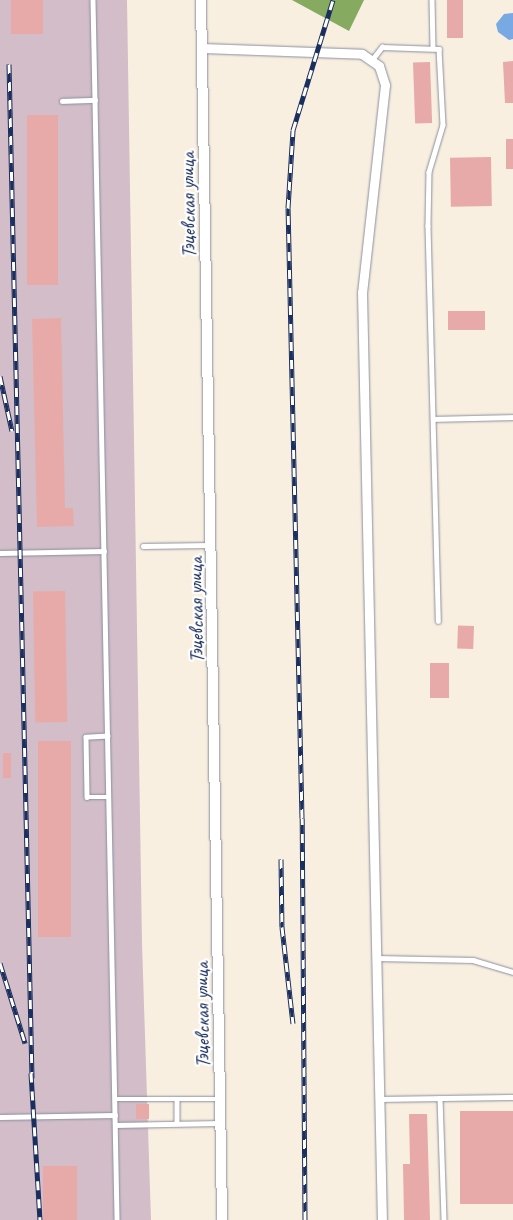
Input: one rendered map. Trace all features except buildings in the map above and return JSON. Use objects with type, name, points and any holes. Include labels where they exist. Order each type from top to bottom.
[{"type":"street","name":"Тэцевская улица","points":[[201,0],[212,545],[222,1220]]},
{"type":"street","points":[[202,48],[362,54],[379,66],[385,85],[362,292],[382,1220]]},
{"type":"lane","points":[[92,0],[117,1220]]},
{"type":"lane","points":[[432,0],[433,48]]},
{"type":"lane","points":[[371,60],[382,47],[439,49],[443,125],[429,172],[438,621]]},
{"type":"lane","points":[[62,101],[95,100]]},
{"type":"lane","points":[[433,419],[513,417]]},
{"type":"lane","points":[[143,546],[212,545]]},
{"type":"lane","points":[[0,553],[104,551]]},
{"type":"lane","points":[[108,736],[86,737],[87,797],[109,797]]},
{"type":"lane","points":[[376,958],[474,960],[513,972]]},
{"type":"lane","points":[[380,1099],[513,1096]]},
{"type":"lane","points":[[440,1098],[444,1220]]},
{"type":"lane","points":[[115,1100],[220,1099]]},
{"type":"lane","points":[[177,1100],[178,1123]]},
{"type":"lane","points":[[0,1117],[115,1115]]},
{"type":"lane","points":[[115,1125],[220,1122]]},
{"type":"shaded area","points":[[0,0],[127,0],[142,943],[151,1220],[0,1220]]},
{"type":"green space","points":[[292,0],[364,0],[349,31]]},
{"type":"water","points":[[513,13],[513,39],[509,40],[498,32],[496,24],[504,14]]},
{"type":"railway","points":[[305,1220],[302,818],[288,208],[293,130],[333,0]]},
{"type":"railway","points":[[9,64],[32,1078]]},
{"type":"railway","points":[[0,376],[12,431]]},
{"type":"railway","points":[[281,859],[282,927],[293,1023]]},
{"type":"railway","points":[[0,963],[25,1043]]},
{"type":"railway","points":[[31,1073],[40,1220]]}]
